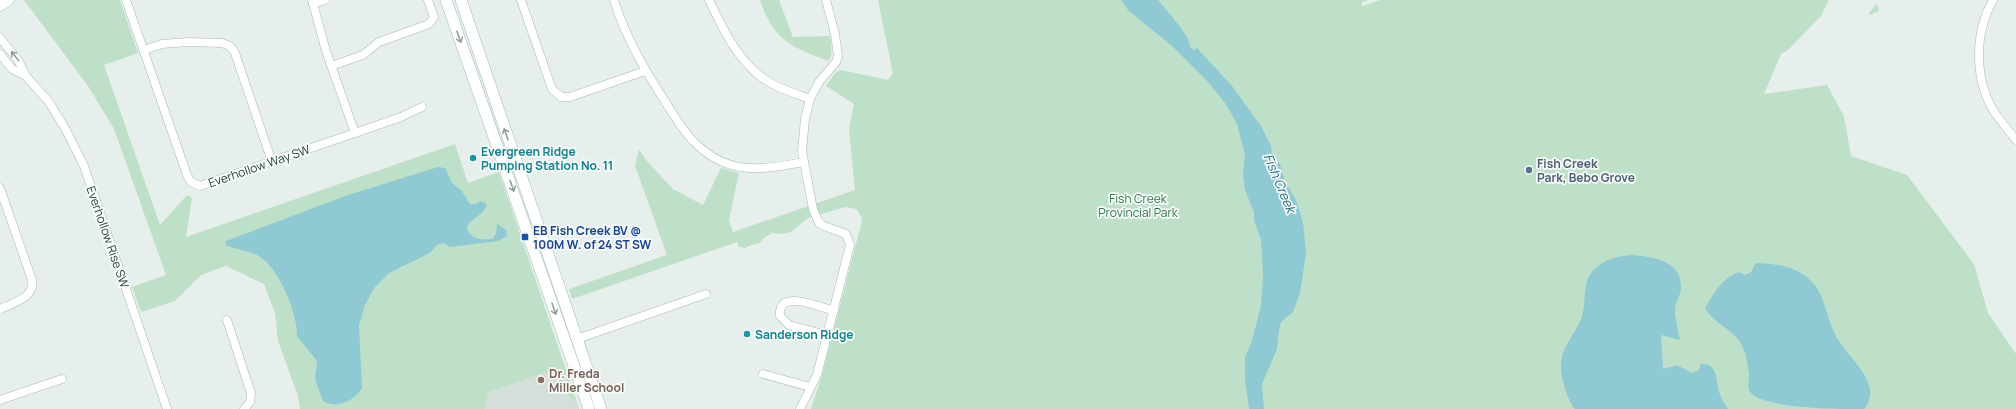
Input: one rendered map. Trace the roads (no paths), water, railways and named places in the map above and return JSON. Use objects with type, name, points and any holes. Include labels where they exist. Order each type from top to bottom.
[{"type":"main road","points":[[446,0],[577,340],[601,409]]},
{"type":"main road","points":[[461,0],[589,409]]},
{"type":"street","points":[[0,6],[9,0]]},
{"type":"street","name":"Everhollow Way SW","points":[[126,0],[187,175],[191,182],[204,185],[401,117],[422,107]]},
{"type":"street","points":[[325,0],[312,2],[331,66],[355,133]]},
{"type":"street","points":[[331,66],[363,54],[379,42],[429,24],[434,17],[428,0]]},
{"type":"street","points":[[521,0],[552,89],[558,96],[570,97],[645,71]]},
{"type":"street","points":[[614,0],[630,42],[645,71],[682,128],[698,146],[715,158],[731,165],[756,169],[804,162]]},
{"type":"street","points":[[709,0],[740,56],[761,77],[789,92],[810,99]]},
{"type":"street","points":[[800,409],[817,375],[850,242],[848,236],[844,232],[819,223],[813,209],[804,162],[802,134],[810,99],[819,82],[836,62],[838,56],[826,0]]},
{"type":"street","points":[[1993,0],[1985,18],[1980,38],[1979,60],[1981,78],[1995,112],[2016,140]]},
{"type":"street","name":"Everhollow Rise SW","points":[[0,38],[18,60],[26,76],[49,102],[66,130],[84,166],[167,409]]},
{"type":"street","points":[[144,50],[162,44],[179,42],[222,43],[230,46],[235,53],[272,162]]},
{"type":"street","name":"Everhollow Rise SW","points":[[0,54],[12,69],[26,76]]},
{"type":"street","points":[[0,188],[33,283],[28,295],[0,309]]},
{"type":"street","points":[[577,340],[706,294]]},
{"type":"street","points":[[827,335],[789,325],[780,316],[781,308],[786,302],[793,300],[834,311]]},
{"type":"street","points":[[226,320],[251,393],[250,402],[244,409]]},
{"type":"street","points":[[763,374],[810,387]]},
{"type":"street","points":[[0,400],[62,379]]},
{"type":"water","name":"Fish Creek","points":[[1121,0],[1158,0],[1182,29],[1190,47],[1194,50],[1197,48],[1232,86],[1261,126],[1271,146],[1272,153],[1280,164],[1285,181],[1295,198],[1303,222],[1306,253],[1300,293],[1293,312],[1281,322],[1277,349],[1262,384],[1264,409],[1249,409],[1245,380],[1245,357],[1252,341],[1261,305],[1263,276],[1261,240],[1254,220],[1254,212],[1245,190],[1243,176],[1245,155],[1237,124],[1225,103],[1209,83],[1172,46],[1128,10]]},
{"type":"water","points":[[438,167],[445,168],[452,183],[462,191],[470,204],[476,204],[481,201],[487,204],[484,211],[467,226],[468,231],[473,237],[480,239],[493,239],[496,234],[497,224],[506,230],[507,236],[498,241],[450,247],[443,243],[437,245],[430,253],[389,273],[375,287],[365,305],[359,325],[362,388],[359,393],[350,400],[339,404],[323,401],[315,379],[317,361],[297,336],[294,315],[279,279],[265,260],[257,255],[227,246],[225,244],[226,241],[345,196]]},
{"type":"water","points":[[1633,255],[1650,257],[1665,262],[1672,266],[1680,279],[1681,291],[1675,309],[1680,340],[1661,335],[1663,369],[1677,365],[1692,373],[1699,370],[1701,364],[1711,366],[1715,373],[1719,392],[1728,409],[1575,409],[1573,407],[1564,386],[1561,363],[1565,348],[1581,319],[1588,278],[1598,266],[1604,262],[1618,257]]},
{"type":"water","points":[[1756,263],[1777,265],[1796,270],[1814,284],[1824,303],[1834,332],[1842,346],[1862,371],[1868,383],[1870,397],[1864,409],[1820,408],[1785,405],[1758,398],[1750,392],[1748,385],[1748,367],[1743,347],[1738,339],[1714,319],[1705,308],[1723,282],[1739,272],[1745,275],[1751,272]]},
{"type":"place","name":"Evergreen Ridge Pumping Station No. 11","points":[[473,158]]},
{"type":"place","name":"Fish Creek Park, Bebo Grove","points":[[1529,170]]},
{"type":"place","name":"EB Fish Creek BV @ 100M W. of 24 ST SW","points":[[525,237]]},
{"type":"place","name":"Sanderson Ridge","points":[[747,334]]},
{"type":"place","name":"Dr. Freda Miller School","points":[[541,380]]},
{"type":"park label","name":"Fish Creek Provincial Park","points":[[1138,205]]}]
